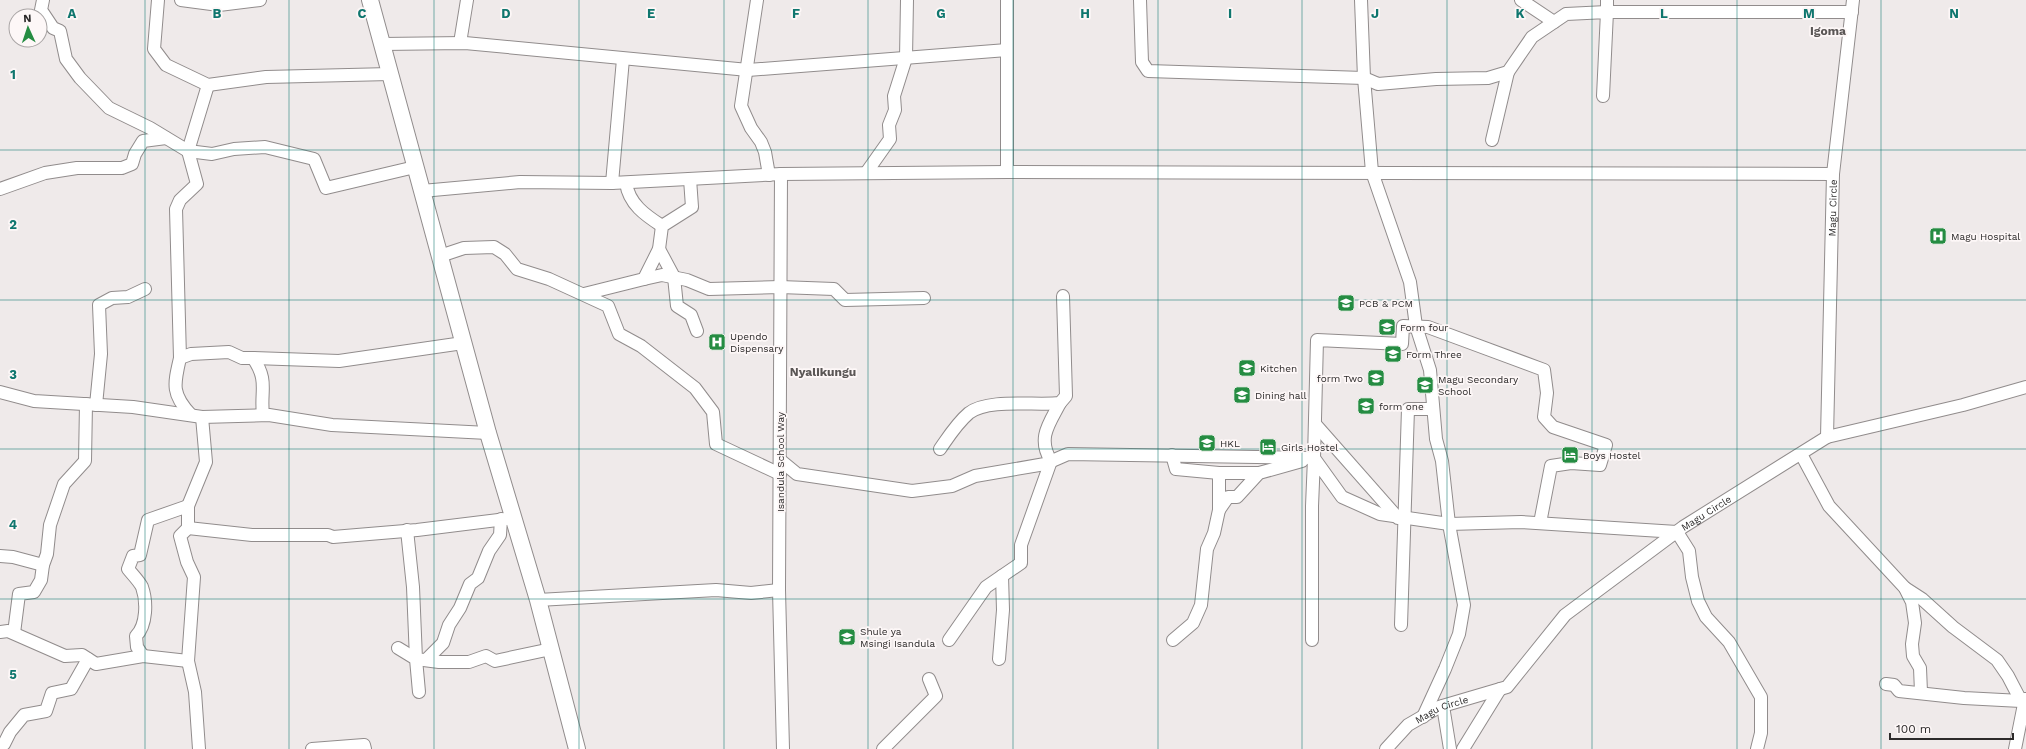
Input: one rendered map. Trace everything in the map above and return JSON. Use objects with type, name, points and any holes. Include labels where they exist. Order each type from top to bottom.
[{"type":"main road","points":[[370,0],[488,433],[508,519],[538,600],[577,749]]},
{"type":"street","points":[[43,0],[41,10],[53,28],[60,31],[66,59],[80,78],[109,108],[188,151],[212,154],[234,149],[265,147],[314,159],[326,188],[415,167]]},
{"type":"street","points":[[158,0],[154,49],[166,65],[208,85],[266,77],[390,74]]},
{"type":"street","points":[[181,0],[219,5],[260,0]]},
{"type":"street","points":[[460,43],[467,0]]},
{"type":"street","name":"Isandula School Way","points":[[757,0],[742,106],[751,128],[761,142],[775,175],[780,287],[779,590],[783,749]]},
{"type":"street","points":[[866,173],[890,139],[889,125],[895,110],[894,96],[906,58],[907,0]]},
{"type":"street","points":[[1007,0],[1007,172]]},
{"type":"street","points":[[1140,0],[1142,62],[1148,71],[1364,78],[1378,84],[1436,79],[1488,78],[1508,72]]},
{"type":"street","points":[[1361,0],[1364,78],[1372,172],[1410,282],[1416,326],[1430,370],[1436,439],[1442,461],[1449,524],[1464,605],[1458,634],[1445,669],[1422,717]]},
{"type":"street","points":[[1521,0],[1554,22]]},
{"type":"street","name":"Magu Circle","points":[[1386,749],[1408,725],[1443,706],[1507,687],[1565,615],[1683,527],[1828,437],[1833,174],[1853,0]]},
{"type":"street","points":[[1603,96],[1607,6]]},
{"type":"street","points":[[1492,140],[1508,72],[1532,37],[1566,14],[1607,6],[1852,12]]},
{"type":"street","points":[[382,44],[460,43],[748,70],[1007,50]]},
{"type":"street","points":[[612,184],[623,59]]},
{"type":"street","points":[[199,749],[195,692],[188,661],[194,577],[186,562],[180,536],[188,528],[188,506],[206,462],[196,416],[176,395],[175,382],[180,358],[176,209],[180,200],[197,184],[188,151],[208,85]]},
{"type":"street","points":[[0,189],[45,173],[77,168],[122,168],[132,164],[135,154],[143,141],[166,138]]},
{"type":"street","points":[[422,191],[520,182],[612,184],[775,175],[866,173],[1372,172],[1833,174]]},
{"type":"street","points":[[662,226],[692,207],[690,179]]},
{"type":"street","points":[[626,183],[628,193],[640,211],[662,226]]},
{"type":"street","points":[[644,279],[659,249],[662,226]]},
{"type":"street","points":[[440,256],[464,248],[494,247],[506,254],[517,268],[549,279],[608,306],[620,334],[641,346],[695,388],[713,412],[716,444],[780,474]]},
{"type":"street","points":[[659,249],[674,277],[676,306],[691,315],[697,331]]},
{"type":"street","points":[[584,294],[662,275],[687,280],[709,289],[780,287],[834,289],[844,300],[924,298]]},
{"type":"street","points":[[14,633],[19,594],[34,592],[41,580],[43,565],[47,554],[50,525],[64,484],[85,461],[91,404],[101,354],[99,305],[112,298],[128,297],[145,289]]},
{"type":"street","points":[[949,640],[970,613],[986,587],[1021,563],[1021,545],[1035,502],[1046,479],[1051,461],[1045,451],[1044,434],[1060,403],[1066,396],[1067,385],[1063,296]]},
{"type":"street","points":[[1312,640],[1312,506],[1317,340],[1402,344],[1403,326],[1428,327],[1544,370],[1547,393],[1544,418],[1553,427],[1606,445],[1600,465],[1571,463],[1551,466],[1540,523]]},
{"type":"street","points":[[180,358],[191,354],[229,352],[242,358],[339,361],[463,343]]},
{"type":"street","points":[[254,358],[263,378],[263,415]]},
{"type":"street","points":[[1828,437],[1963,405],[2026,387]]},
{"type":"street","points":[[0,392],[34,401],[133,407],[196,416],[263,415],[332,425],[488,433]]},
{"type":"street","points":[[940,449],[953,430],[970,412],[991,405],[1060,403]]},
{"type":"street","points":[[1401,625],[1402,518],[1408,409],[1433,410]]},
{"type":"street","points":[[1315,424],[1402,518]]},
{"type":"street","points":[[780,460],[797,474],[912,491],[952,486],[975,476],[1045,464],[1068,454],[1314,458]]},
{"type":"street","points":[[1801,454],[1829,506],[1905,588],[1922,599],[1953,626],[1997,660],[2024,700],[2015,749]]},
{"type":"street","points":[[1172,455],[1176,469],[1219,473],[1259,473],[1314,458]]},
{"type":"street","points":[[1314,458],[1342,497],[1380,514],[1449,524],[1521,522],[1677,532],[1689,551],[1692,577],[1698,601],[1706,618],[1729,642],[1761,697],[1761,732],[1757,749]]},
{"type":"street","points":[[1173,640],[1193,623],[1201,605],[1207,549],[1214,533],[1219,510],[1219,473]]},
{"type":"street","points":[[1219,510],[1228,497],[1237,497],[1259,473]]},
{"type":"street","points":[[143,656],[137,647],[136,636],[141,631],[146,612],[142,587],[128,569],[133,556],[140,555],[148,520],[188,506]]},
{"type":"street","points":[[188,528],[252,535],[328,535],[333,537],[508,519]]},
{"type":"street","points":[[421,660],[443,643],[449,625],[460,608],[470,584],[478,578],[490,551],[508,519]]},
{"type":"street","points":[[407,530],[421,660],[419,692]]},
{"type":"street","points":[[0,556],[14,557],[43,565]]},
{"type":"street","points":[[999,659],[1003,610],[1002,576]]},
{"type":"street","points":[[1905,588],[1912,602],[1915,623],[1912,644],[1913,656],[1920,668],[1921,692]]},
{"type":"street","points":[[538,600],[716,590],[751,593],[779,590]]},
{"type":"street","points":[[0,632],[8,630],[65,656],[82,655],[96,664],[143,656],[188,661]]},
{"type":"street","points":[[398,648],[421,660],[469,662],[486,656],[495,661],[551,649]]},
{"type":"street","points":[[0,746],[4,744],[10,732],[24,715],[46,711],[52,693],[71,689],[88,659]]},
{"type":"street","points":[[883,749],[936,696],[929,679]]},
{"type":"street","points":[[1886,684],[1894,685],[1899,691],[1921,692],[1964,698],[2024,700]]},
{"type":"street","points":[[1463,749],[1500,689]]},
{"type":"street","points":[[1443,706],[1450,749]]},
{"type":"street","points":[[312,749],[364,745],[365,749]]},
{"type":"place","name":"Magu Hospital","points":[[1938,236]]},
{"type":"place","name":"PCB & PCM","points":[[1346,303]]},
{"type":"place","name":"Form four","points":[[1387,327]]},
{"type":"place","name":"Upendo Dispensary","points":[[717,342]]},
{"type":"place","name":"Form Three","points":[[1393,354]]},
{"type":"place","name":"Kitchen","points":[[1247,368]]},
{"type":"place","name":"form Two","points":[[1376,378]]},
{"type":"place","name":"Magu Secondary School","points":[[1425,385]]},
{"type":"place","name":"Dining hall","points":[[1242,395]]},
{"type":"place","name":"form one","points":[[1366,406]]},
{"type":"place","name":"HKL","points":[[1207,443]]},
{"type":"place","name":"Girls Hostel","points":[[1268,447]]},
{"type":"place","name":"Boys Hostel","points":[[1570,455]]},
{"type":"place","name":"Shule ya Msingi Isandula","points":[[847,637]]},
{"type":"district","name":"Igoma","points":[[1828,31]]},
{"type":"district","name":"Nyalikungu","points":[[823,372]]}]
